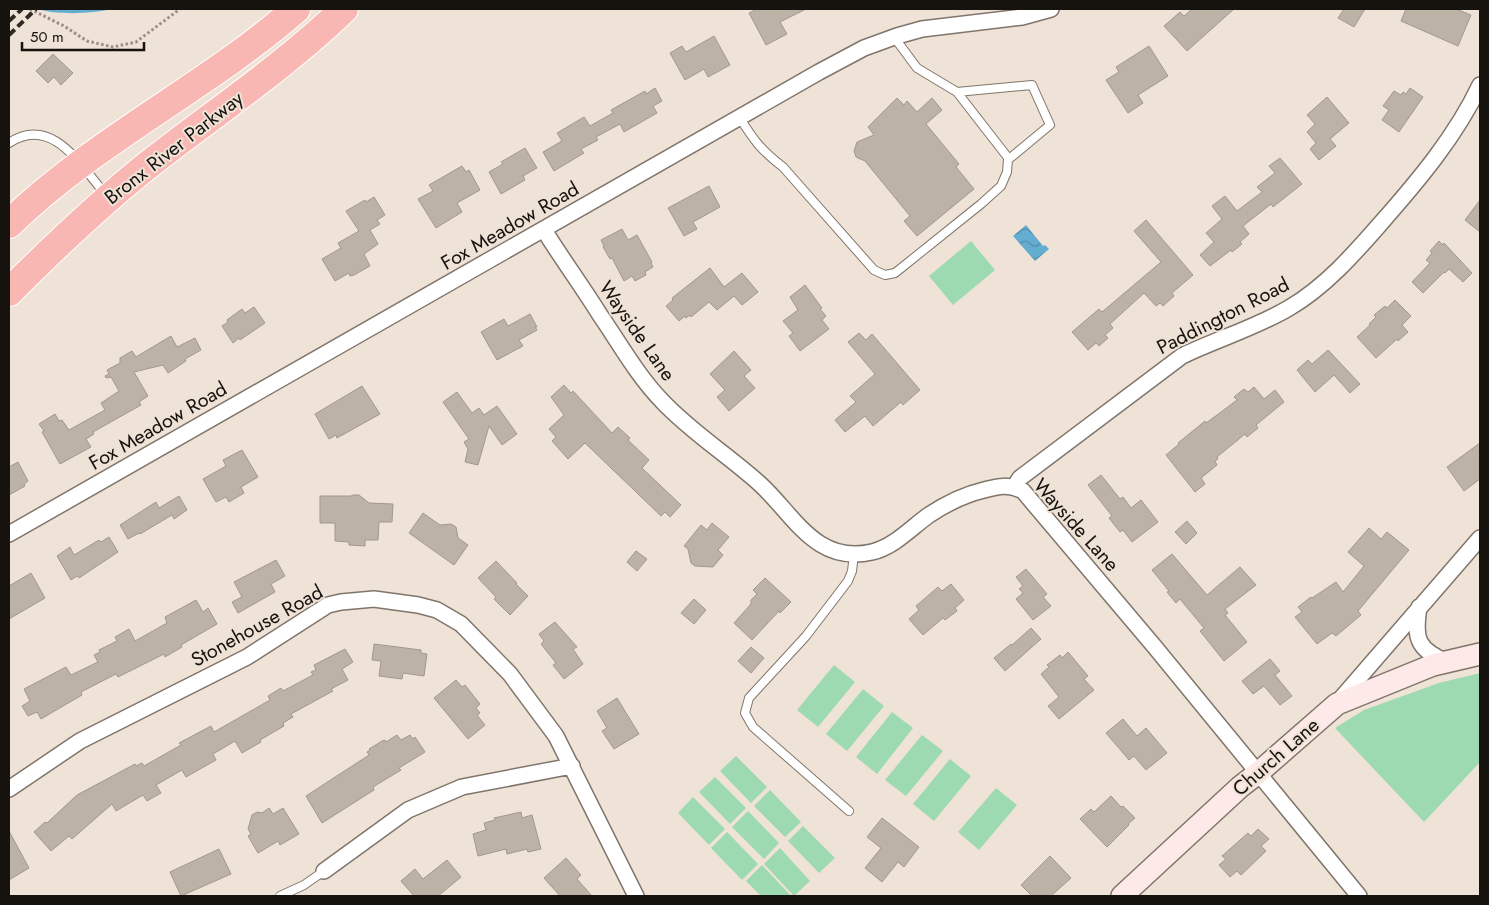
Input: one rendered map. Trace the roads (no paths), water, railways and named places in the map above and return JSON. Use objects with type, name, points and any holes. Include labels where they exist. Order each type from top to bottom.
[{"type":"highway","name":"Bronx River Parkway","points":[[9,224],[48,189],[80,164],[218,70],[296,9]]},
{"type":"highway","name":"Bronx River Parkway","points":[[9,292],[108,198],[172,146],[268,75],[344,9]]},
{"type":"street","name":"Fox Meadow Road","points":[[9,534],[864,48],[922,29],[1022,17],[1051,9]]},
{"type":"street","name":"Paddington Road","points":[[1014,487],[1020,478],[1182,356],[1240,332],[1290,308],[1312,293],[1349,260],[1400,202],[1438,154],[1474,98],[1480,85]]},
{"type":"street","name":"Wayside Lane","points":[[544,230],[645,382],[689,426],[760,484],[799,528],[820,544],[836,551],[854,554],[875,551],[894,542],[953,500],[1004,486],[1014,487],[1023,492],[1046,517],[1359,896]]},
{"type":"street","name":"Church Lane","points":[[1122,896],[1240,786],[1258,773],[1337,704],[1480,538]]},
{"type":"street","name":"Stonehouse Road","points":[[9,789],[80,741],[247,657],[328,605],[374,599],[418,605],[437,610],[461,624],[510,674],[556,736],[636,896]]},
{"type":"street","points":[[1419,608],[1416,627],[1421,644],[1432,655],[1447,662]]},
{"type":"street","points":[[1337,704],[1409,674],[1480,654]]},
{"type":"street","points":[[324,871],[408,810],[462,787],[572,766]]},
{"type":"lane","points":[[740,118],[754,141],[768,156],[783,167],[874,270],[885,275],[895,273],[1001,186],[1007,172],[1008,159],[957,92],[917,68],[894,37]]},
{"type":"lane","points":[[957,92],[1032,85],[1050,125],[1008,159]]},
{"type":"lane","points":[[9,143],[18,137],[32,133],[45,135],[62,144],[108,198]]},
{"type":"lane","points":[[849,811],[753,727],[746,713],[749,698],[806,636],[848,581],[852,571],[854,554]]},
{"type":"lane","points":[[280,896],[304,885],[324,871]]},
{"type":"water","points":[[37,9],[111,9],[74,13]]},
{"type":"water","points":[[1026,225],[1043,246],[1045,245],[1049,249],[1035,261],[1013,236]]},
{"type":"railway","points":[[9,21],[22,9]]},
{"type":"railway","points":[[9,35],[36,9]]}]
